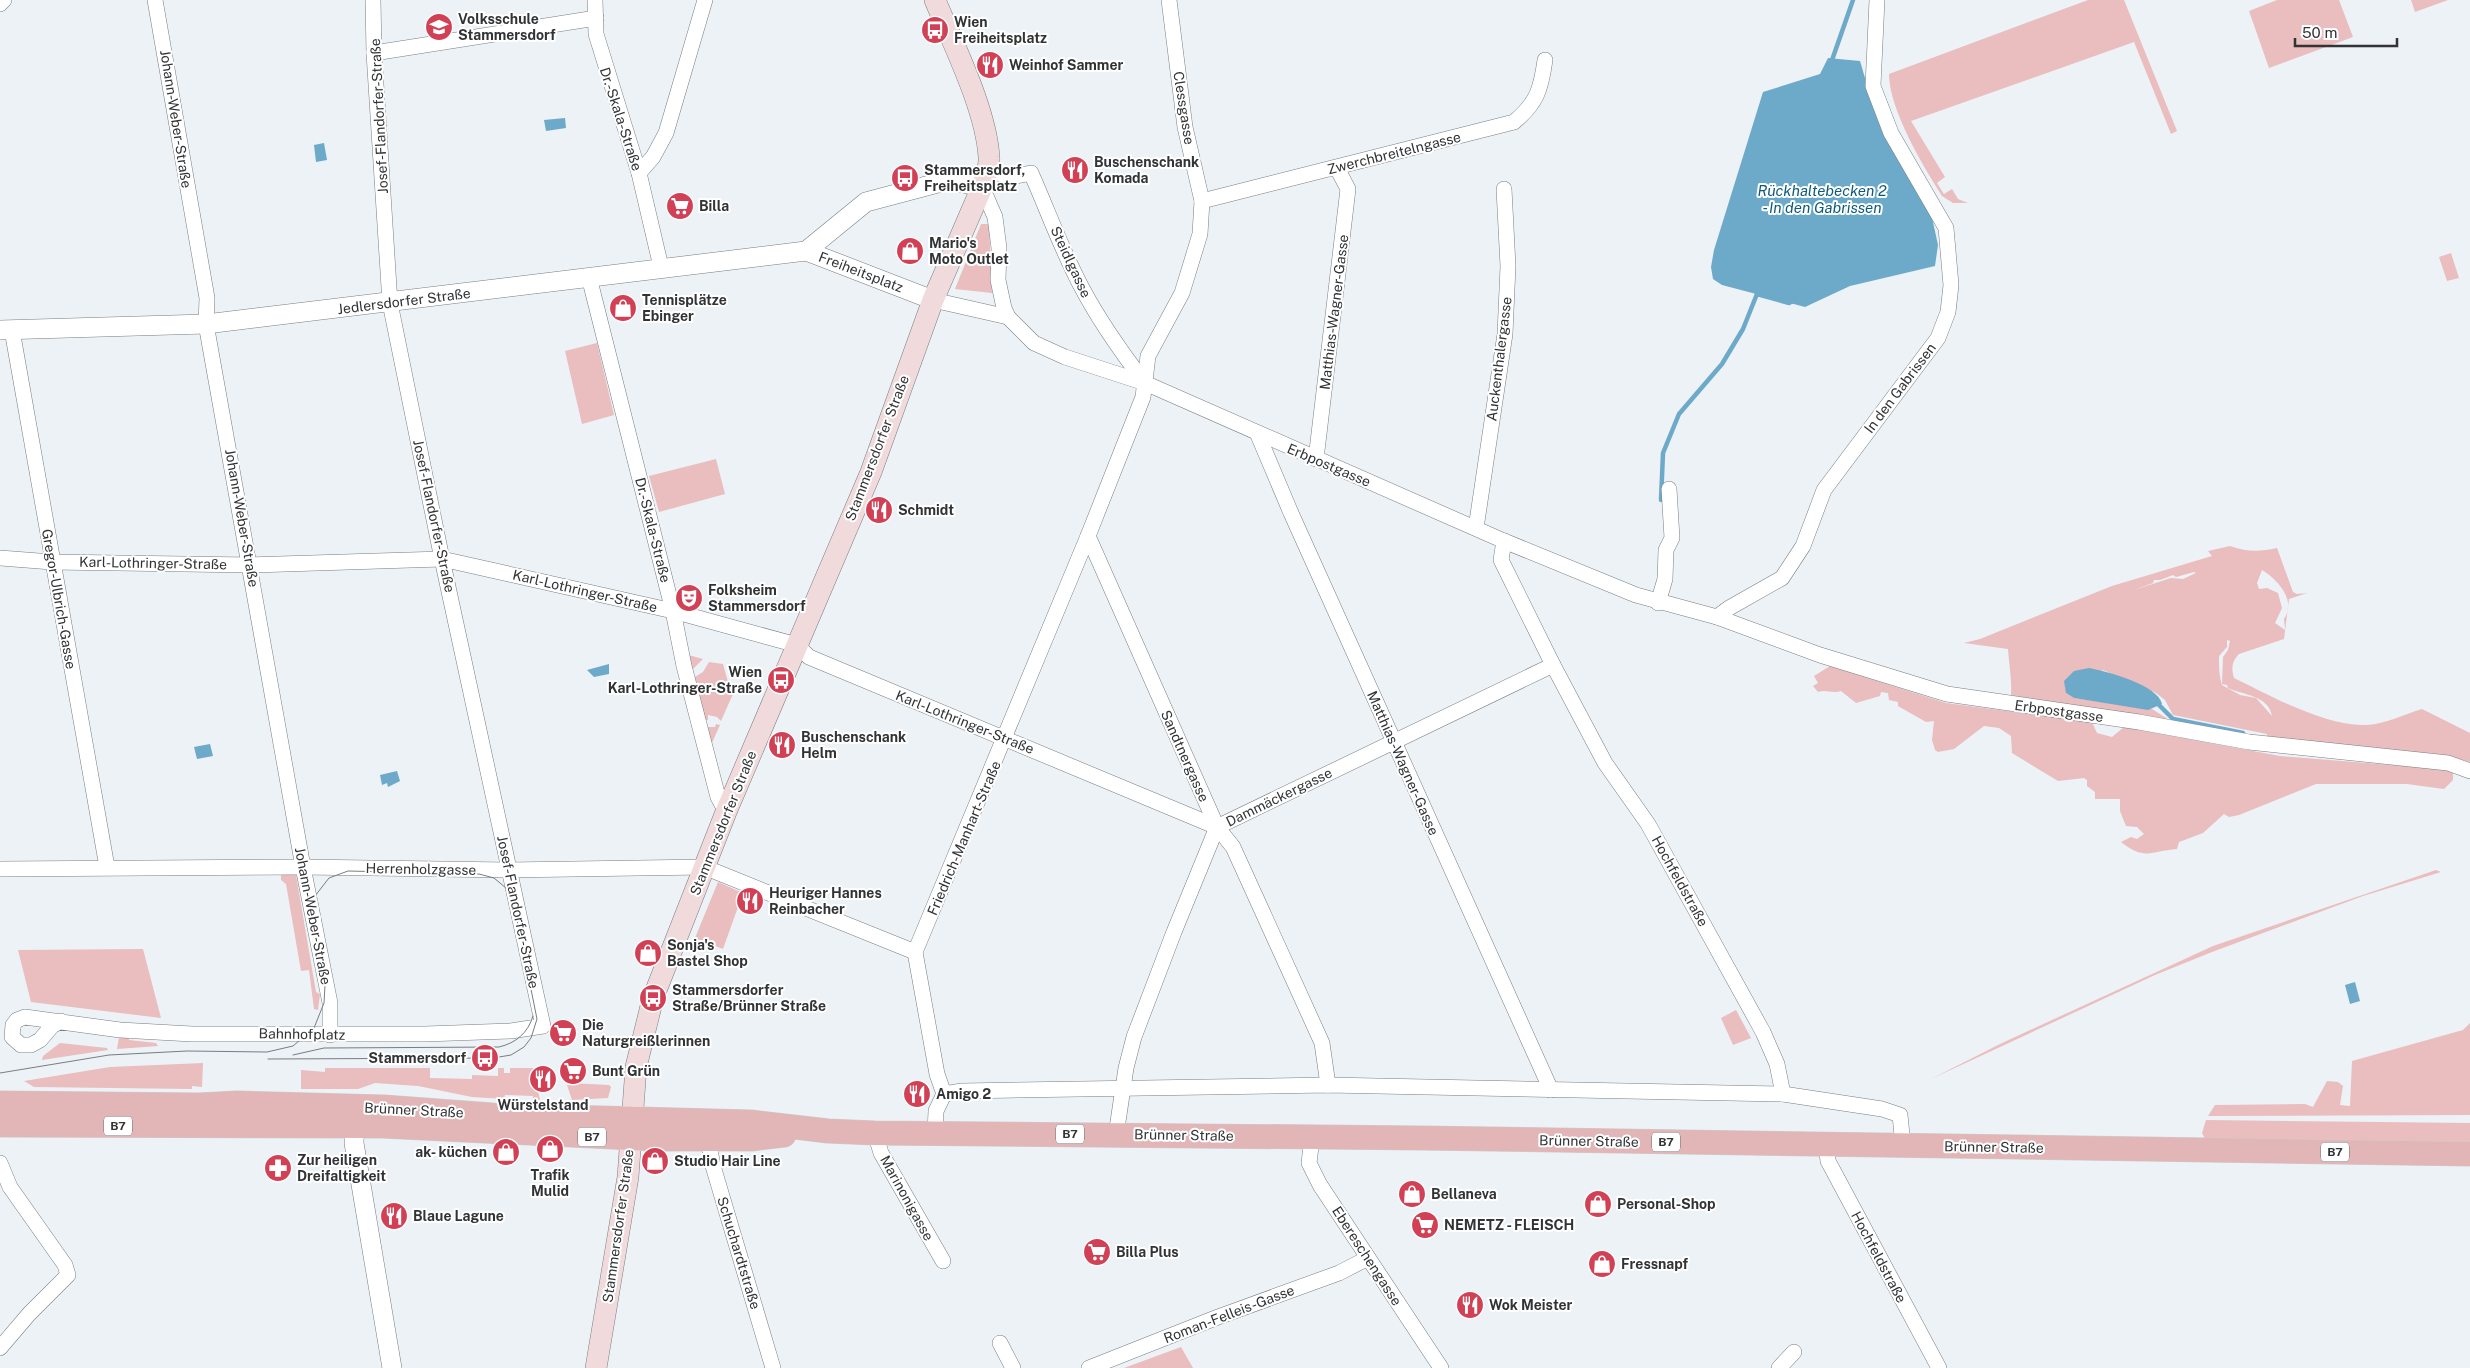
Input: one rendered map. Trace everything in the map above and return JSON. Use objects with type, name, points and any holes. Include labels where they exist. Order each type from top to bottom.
[{"type":"main road","points":[[932,300],[985,179],[990,159],[983,125],[972,92],[935,0]]},
{"type":"main road","name":"Stammersdorfer Straße","points":[[596,1368],[628,1176],[636,1067],[653,998],[726,812],[871,472],[932,300]]},
{"type":"main road","name":"Brünner Straße","points":[[0,1102],[199,1105],[237,1103],[355,1116]]},
{"type":"main road","name":"Brünner Straße","points":[[0,1125],[355,1116],[437,1110],[632,1128],[711,1138],[751,1139],[828,1131]]},
{"type":"main road","name":"Brünner Straße","points":[[632,1128],[751,1122],[828,1131],[875,1133],[1903,1145],[2470,1154]]},
{"type":"street","points":[[0,4],[4,0]]},
{"type":"street","name":"Johann-Weber-Straße","points":[[155,0],[207,298],[206,324],[303,867],[330,1003],[330,1035]]},
{"type":"street","name":"Josef-Flandorfer-Straße","points":[[373,0],[374,54],[390,303],[442,559],[543,1026]]},
{"type":"street","name":"Dr.-Skala-Straße","points":[[595,0],[596,34],[604,65],[639,173],[661,267]]},
{"type":"street","points":[[639,173],[653,157],[666,133],[705,0]]},
{"type":"street","name":"Clessgasse","points":[[1145,384],[1148,356],[1182,293],[1200,234],[1202,201],[1185,127],[1169,0]]},
{"type":"street","name":"In den Gabrissen","points":[[1717,617],[1729,608],[1782,578],[1803,546],[1824,490],[1938,338],[1948,312],[1951,285],[1946,228],[1891,133],[1873,86],[1877,0]]},
{"type":"street","points":[[374,54],[596,18]]},
{"type":"street","name":"Zwerchbreitelngasse","points":[[1202,201],[1514,122],[1527,112],[1541,90],[1545,60]]},
{"type":"street","name":"Matthias-Wagner-Gasse","points":[[1316,459],[1348,189],[1337,168]]},
{"type":"street","name":"Steidlgasse","points":[[985,179],[1031,173],[1064,254],[1082,289],[1124,356],[1145,384]]},
{"type":"street","points":[[985,179],[995,217],[999,248],[998,280],[1008,317]]},
{"type":"street","name":"Freiheitsplatz","points":[[985,179],[948,180],[866,202],[806,251],[932,300],[1008,317]]},
{"type":"street","name":"Auckenthalergasse","points":[[1476,528],[1505,334],[1508,266],[1504,189]]},
{"type":"street","name":"Jedlersdorfer Straße","points":[[6,330],[206,324],[390,303],[661,267],[806,251]]},
{"type":"street","name":"Dr.-Skala-Straße","points":[[590,277],[673,611],[684,666],[718,797],[726,812]]},
{"type":"street","name":"Erbpostgasse","points":[[1008,317],[1034,343],[1065,357],[1145,384],[1504,541],[1658,602],[1717,617],[1820,655],[1947,694],[2139,722],[2249,742],[2448,763],[2470,771]]},
{"type":"street","name":"Gregor-Ulbrich-Gasse","points":[[6,330],[52,562],[107,867]]},
{"type":"street","name":"Friedrich-Manhart-Straße","points":[[915,952],[1006,738],[1088,536],[1143,397],[1145,384]]},
{"type":"street","name":"Matthias-Wagner-Gasse","points":[[1258,435],[1291,513],[1551,1090]]},
{"type":"street","points":[[1658,602],[1665,579],[1666,550],[1672,538],[1669,489]]},
{"type":"street","name":"Sandtnergasse","points":[[1088,536],[1217,827],[1233,847],[1322,1043],[1328,1085]]},
{"type":"street","name":"Hochfeldstraße","points":[[1504,541],[1501,560],[1553,666],[1605,763],[1648,824],[1763,1032],[1777,1064],[1783,1094]]},
{"type":"street","name":"Karl-Lothringer-Straße","points":[[0,558],[52,562],[250,564],[442,559],[673,611],[797,645],[809,657],[1217,827]]},
{"type":"street","name":"Dammäckergasse","points":[[1116,1135],[1123,1089],[1134,1038],[1174,932],[1217,827],[1553,666]]},
{"type":"street","name":"Herrenholzgasse","points":[[0,869],[303,867],[508,870],[704,867],[915,952]]},
{"type":"street","points":[[915,952],[937,1074],[944,1094],[936,1110],[935,1133]]},
{"type":"street","name":"Bahnhofplatz","points":[[61,1021],[158,1033],[295,1033],[330,1035],[511,1031],[543,1026]]},
{"type":"street","points":[[944,1094],[962,1091],[1328,1085],[1783,1094],[1882,1109],[1900,1115],[1903,1145]]},
{"type":"street","points":[[355,1116],[354,1143],[392,1368]]},
{"type":"street","name":"Marinonigasse","points":[[875,1133],[881,1153],[942,1261]]},
{"type":"street","name":"Schuchardtstraße","points":[[711,1138],[710,1150],[713,1166],[773,1368]]},
{"type":"street","name":"Ebereschengasse","points":[[1312,1138],[1308,1160],[1312,1170],[1441,1368]]},
{"type":"street","name":"Hochfeldstraße","points":[[1826,1144],[1828,1161],[1938,1368]]},
{"type":"street","points":[[0,1163],[10,1187],[66,1265],[68,1275],[29,1314],[0,1348]]},
{"type":"street","name":"Roman-Felleis-Gasse","points":[[1089,1368],[1218,1317],[1339,1273],[1368,1258]]},
{"type":"street","points":[[1000,1343],[1013,1368]]},
{"type":"street","points":[[1779,1368],[1794,1352]]},
{"type":"shaded area","points":[[2088,0],[2124,0],[2177,131],[2171,134],[2134,42],[1911,121],[1945,177],[1937,183],[1944,194],[1952,189],[1958,199],[1968,203],[1953,203],[1942,196],[1908,137],[1890,88],[1889,74]]},
{"type":"shaded area","points":[[2277,0],[2339,0],[2353,37],[2269,68],[2249,11]]},
{"type":"shaded area","points":[[2411,0],[2448,0],[2415,12]]},
{"type":"shaded area","points":[[981,224],[989,224],[992,293],[955,289]]},
{"type":"shaded area","points":[[2451,253],[2459,278],[2447,281],[2439,257]]},
{"type":"shaded area","points":[[597,343],[614,415],[582,424],[565,351]]},
{"type":"shaded area","points":[[716,459],[725,494],[659,512],[649,476]]},
{"type":"shaded area","points":[[2230,546],[2254,551],[2277,548],[2293,592],[2297,594],[2307,593],[2289,599],[2287,612],[2287,598],[2284,591],[2274,579],[2262,570],[2257,583],[2259,589],[2267,588],[2278,593],[2282,608],[2275,623],[2285,630],[2284,639],[2239,654],[2233,665],[2234,678],[2299,709],[2334,721],[2351,724],[2367,725],[2381,723],[2422,709],[2470,733],[2470,762],[2446,755],[2266,741],[2267,734],[2173,715],[2165,700],[2156,693],[2103,670],[2066,685],[2066,693],[2074,698],[2152,709],[2171,721],[2061,705],[2011,695],[2008,649],[1964,643],[1980,639],[2112,586],[2212,556],[2208,551]],"holes":[[[2196,573],[2183,579],[2171,578],[2134,590],[2153,583],[2154,580],[2160,580],[2173,575],[2176,577]],[[2227,640],[2230,641],[2228,650],[2223,657],[2222,684],[2261,700],[2270,709],[2272,716],[2256,698],[2240,695],[2222,685],[2219,656],[2227,647]]]},
{"type":"shaded area","points":[[2287,612],[2285,630],[2284,619]]},
{"type":"shaded area","points":[[685,654],[703,659],[689,673]]},
{"type":"shaded area","points":[[709,662],[723,664],[728,682],[736,687],[721,721],[717,717],[708,715],[708,720],[703,720],[693,678],[703,672]]},
{"type":"shaded area","points":[[1830,666],[1946,703],[2092,722],[2097,733],[2112,737],[2124,727],[2280,756],[2453,770],[2453,780],[2444,789],[2407,784],[2316,784],[2239,815],[2229,817],[2224,814],[2203,833],[2179,842],[2177,849],[2142,853],[2129,848],[2121,842],[2131,837],[2137,839],[2144,834],[2137,827],[2126,826],[2120,811],[2120,799],[2095,799],[2095,792],[2087,786],[2087,780],[2084,778],[2058,781],[2012,753],[2011,736],[1999,728],[1984,726],[1954,749],[1938,752],[1935,750],[1932,740],[1934,721],[1926,722],[1898,706],[1898,702],[1889,700],[1888,693],[1881,692],[1880,696],[1856,703],[1841,691],[1818,692],[1813,686],[1818,683],[1814,676]]},
{"type":"shaded area","points":[[716,724],[720,725],[711,745],[707,727],[715,727]]},
{"type":"shaded area","points":[[2436,870],[2441,872],[2363,896],[2155,975],[1931,1079],[2000,1044],[2213,946]]},
{"type":"shaded area","points":[[281,875],[296,875],[316,992],[320,994],[318,1010],[314,1009],[309,970],[301,971],[286,884],[281,880]]},
{"type":"shaded area","points":[[718,882],[743,893],[723,949],[695,938]]},
{"type":"shaded area","points":[[143,949],[161,1018],[31,1002],[18,950]]},
{"type":"shaded area","points":[[1736,1010],[1751,1038],[1733,1045],[1721,1018]]},
{"type":"shaded area","points":[[2470,1023],[2470,1115],[2208,1116],[2215,1105],[2305,1104],[2313,1107],[2327,1081],[2338,1082],[2343,1086],[2340,1105],[2350,1106],[2352,1061],[2463,1030]]},
{"type":"shaded area","points":[[128,1036],[129,1040],[156,1043],[158,1046],[117,1049],[119,1037]]},
{"type":"shaded area","points":[[60,1043],[107,1048],[108,1050],[42,1060],[43,1056]]},
{"type":"shaded area","points":[[203,1063],[202,1087],[192,1086],[192,1089],[34,1087],[24,1081],[110,1067]]},
{"type":"shaded area","points":[[325,1068],[430,1068],[430,1078],[472,1079],[472,1075],[498,1076],[498,1068],[504,1068],[504,1073],[510,1073],[510,1068],[533,1068],[540,1100],[533,1100],[533,1096],[505,1095],[504,1099],[472,1097],[418,1086],[375,1083],[358,1089],[301,1089],[301,1070],[325,1072]]},
{"type":"shaded area","points":[[569,1083],[609,1085],[611,1087],[608,1098],[572,1100],[567,1085]]},
{"type":"shaded area","points":[[2206,1120],[2470,1123],[2470,1144],[2205,1139],[2202,1133]]},
{"type":"shaded area","points":[[1181,1347],[1193,1368],[1124,1368]]},
{"type":"water","name":"Rückhaltebecken 2 - In den Gabrissen","points":[[1828,58],[1860,61],[1870,95],[1931,213],[1938,245],[1935,266],[1850,286],[1805,307],[1722,285],[1713,279],[1711,267],[1714,250],[1763,92],[1820,74]]},
{"type":"water","points":[[565,118],[566,128],[546,131],[544,120]]},
{"type":"water","points":[[324,143],[327,160],[316,162],[314,145]]},
{"type":"water","points":[[609,664],[609,674],[594,677],[587,670]]},
{"type":"water","points":[[2089,668],[2107,672],[2142,685],[2158,697],[2162,704],[2148,710],[2074,698],[2066,693],[2064,681],[2074,671]]},
{"type":"water","points":[[210,744],[213,756],[197,759],[194,747]]},
{"type":"water","points":[[397,771],[400,781],[388,787],[387,783],[382,785],[380,775]]},
{"type":"water","points":[[2355,982],[2360,1001],[2350,1004],[2345,985]]},
{"type":"waterway","points":[[1831,63],[1853,0]]},
{"type":"waterway","points":[[1661,500],[1663,453],[1679,414],[1722,364],[1743,329],[1757,294],[1789,303],[1793,301]]},
{"type":"waterway","points":[[2159,705],[2173,719],[2243,733]]},
{"type":"tram line","points":[[0,1073],[109,1055],[187,1051],[267,1052],[293,1046],[314,1028],[324,1003],[325,985],[313,916],[315,896],[329,878],[348,871],[479,874],[494,878],[506,888],[516,915],[537,1019],[531,1038],[524,1047],[511,1055],[493,1058],[268,1059]]},
{"type":"tram line","points":[[293,1055],[324,1048],[499,1047],[511,1043],[525,1032],[533,1016]]},
{"type":"place","name":"Volksschule Stammersdorf","points":[[439,27]]},
{"type":"place","name":"Wien Freiheitsplatz","points":[[935,30]]},
{"type":"place","name":"Weinhof Sammer","points":[[990,65]]},
{"type":"place","name":"Buschenschank Komada","points":[[1075,170]]},
{"type":"place","name":"Stammersdorf, Freiheitsplatz","points":[[905,178]]},
{"type":"place","name":"Billa","points":[[680,206]]},
{"type":"place","name":"Mario's Moto Outlet","points":[[910,251]]},
{"type":"place","name":"Tennisplätze Ebinger","points":[[623,308]]},
{"type":"place","name":"Schmidt","points":[[879,510]]},
{"type":"place","name":"Folksheim Stammersdorf","points":[[689,598]]},
{"type":"place","name":"Wien Karl-Lothringer-Straße","points":[[781,680]]},
{"type":"place","name":"Buschenschank Helm","points":[[782,745]]},
{"type":"place","name":"Heuriger Hannes Reinbacher","points":[[750,901]]},
{"type":"place","name":"Sonja's Bastel Shop","points":[[648,953]]},
{"type":"place","name":"Stammersdorfer Straße/Brünner Straße","points":[[653,998]]},
{"type":"place","name":"Die Naturgreißlerinnen","points":[[563,1033]]},
{"type":"place","name":"Stammersdorf","points":[[485,1058]]},
{"type":"place","name":"Bunt Grün","points":[[573,1071]]},
{"type":"place","name":"Würstelstand","points":[[543,1079]]},
{"type":"place","name":"Amigo 2","points":[[917,1094]]},
{"type":"place","name":"Trafik Mulid","points":[[550,1149]]},
{"type":"place","name":"ak- küchen","points":[[506,1152]]},
{"type":"place","name":"Studio Hair Line","points":[[655,1161]]},
{"type":"place","name":"Zur heiligen Dreifaltigkeit","points":[[278,1168]]},
{"type":"place","name":"Bellaneva","points":[[1412,1194]]},
{"type":"place","name":"Personal-Shop","points":[[1598,1204]]},
{"type":"place","name":"Blaue Lagune","points":[[394,1216]]},
{"type":"place","name":"NEMETZ - FLEISCH","points":[[1425,1225]]},
{"type":"place","name":"Billa Plus","points":[[1097,1252]]},
{"type":"place","name":"Fressnapf","points":[[1602,1264]]},
{"type":"place","name":"Wok Meister","points":[[1470,1305]]}]
